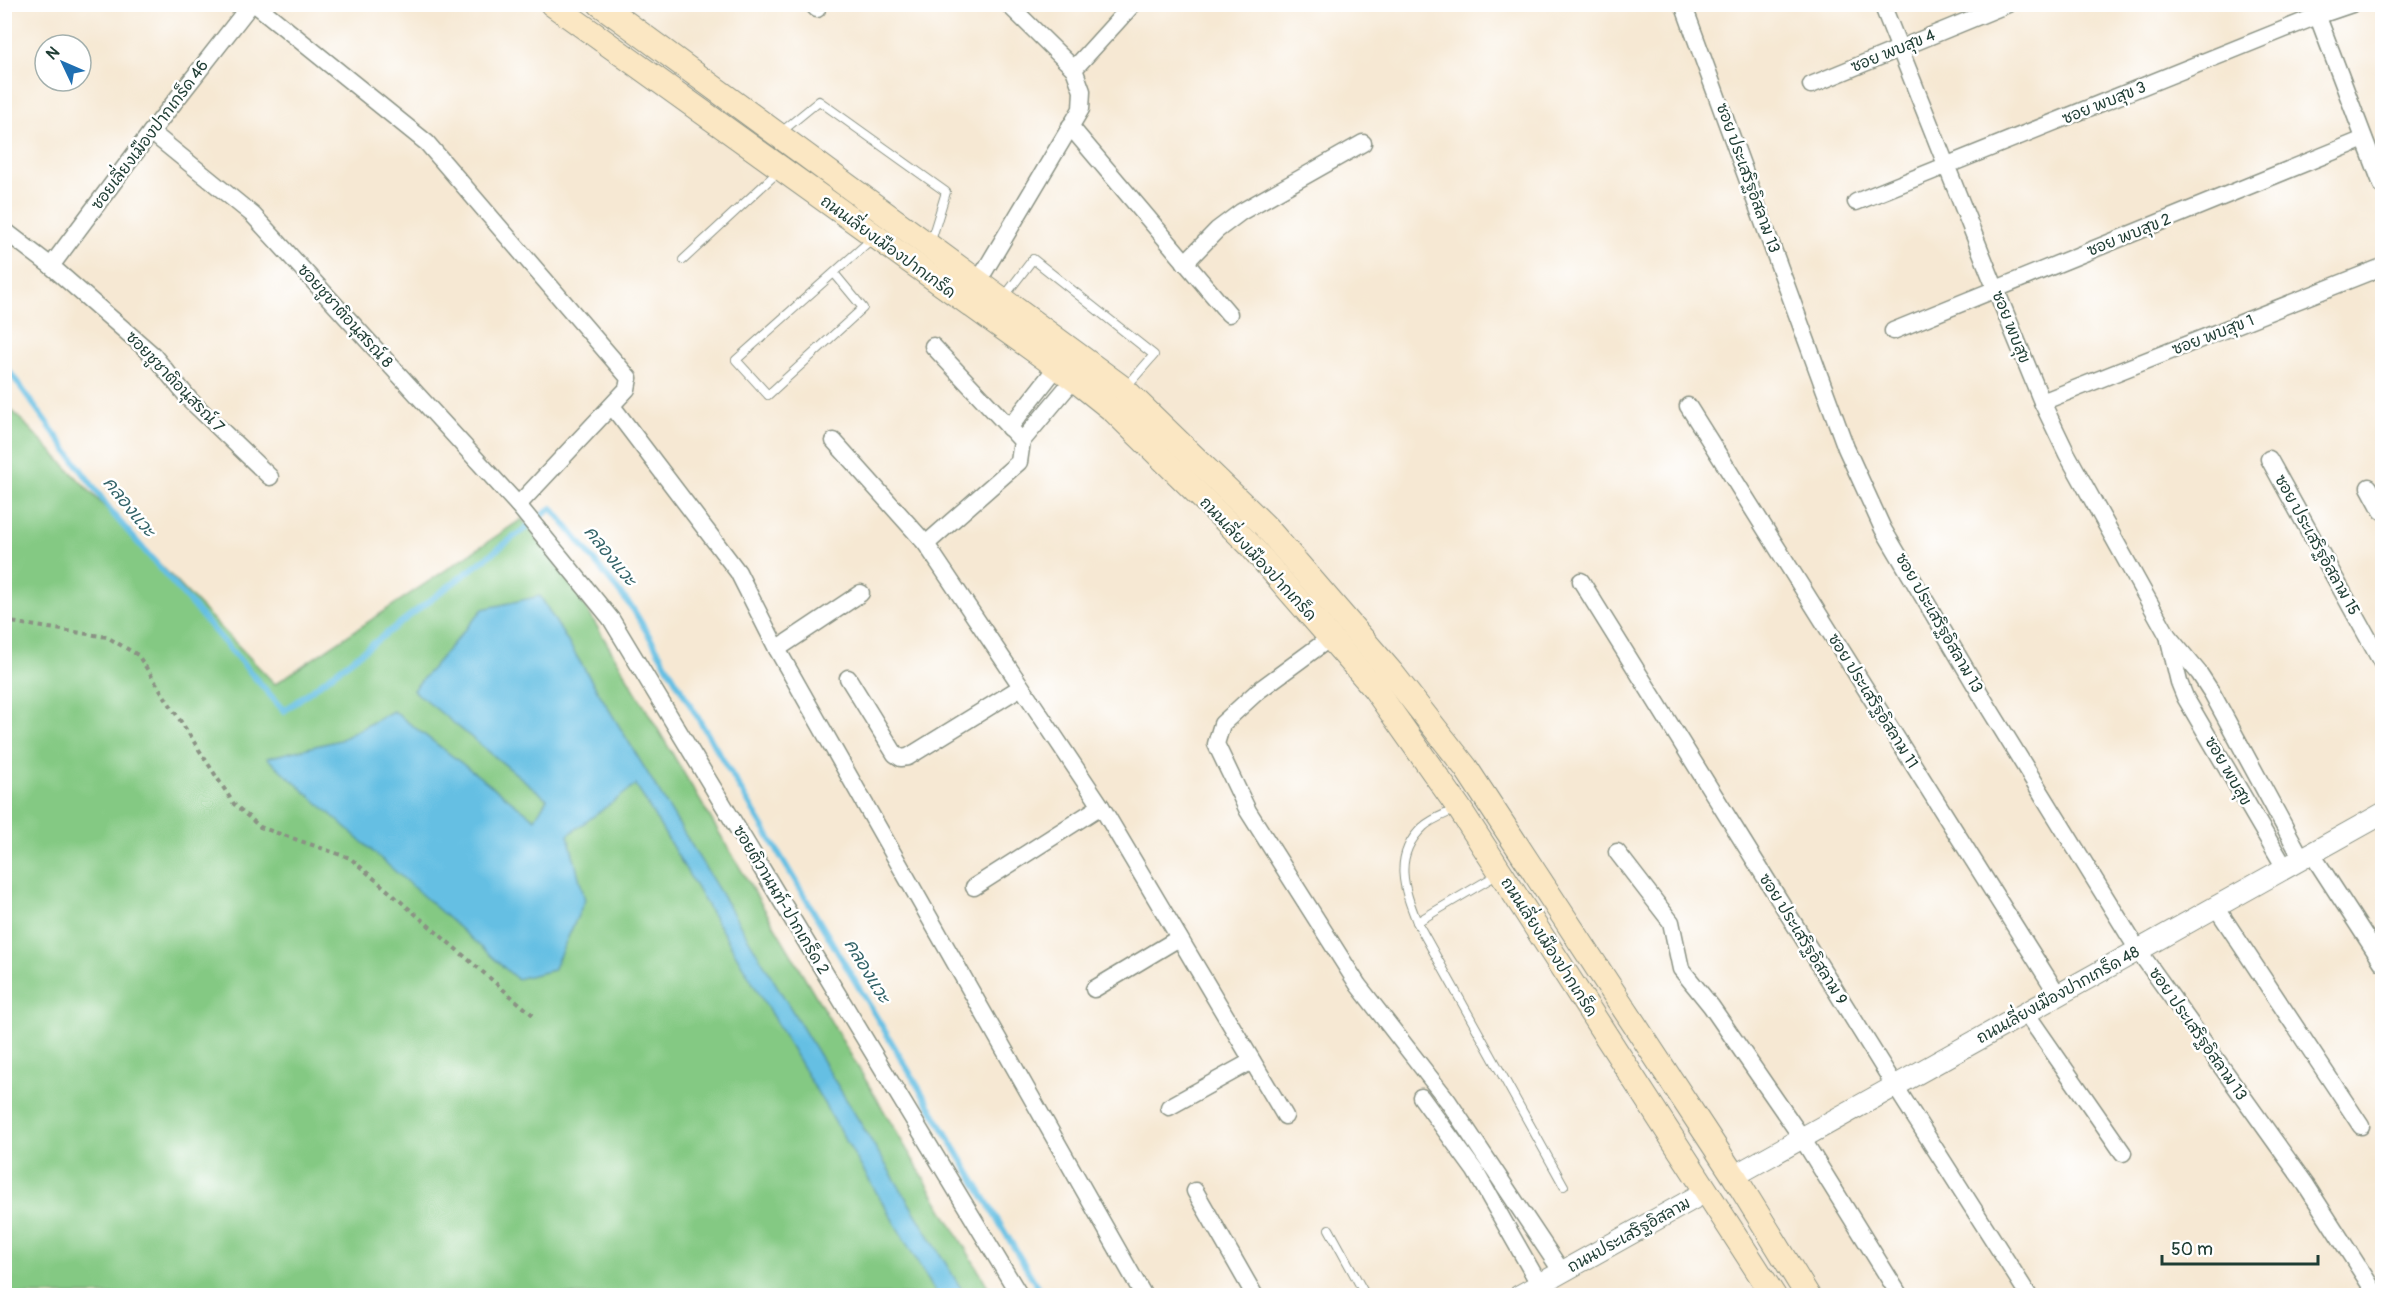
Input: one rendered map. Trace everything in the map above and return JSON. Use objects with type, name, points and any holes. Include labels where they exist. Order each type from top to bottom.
[{"type":"main road","name":"ถนนเลี่ยงเมืองปากเกร็ด","points":[[552,4],[1114,411],[1250,544],[1375,689],[1459,808],[1774,1296]]},
{"type":"main road","name":"ถนนเลี่ยงเมืองปากเกร็ด","points":[[600,4],[1124,389],[1266,527],[1391,672],[1466,768],[1734,1176],[1808,1296]]},
{"type":"main road","points":[[1707,1191],[1734,1176]]},
{"type":"street","name":"ซอยเลี่ยงเมืองปากเกร็ด 46","points":[[51,266],[151,132],[253,4]]},
{"type":"street","points":[[253,4],[427,143],[630,378],[627,389],[522,510]]},
{"type":"street","points":[[978,282],[1081,109],[1083,98],[1074,69],[1008,4]]},
{"type":"street","points":[[1074,69],[1133,4]]},
{"type":"street","name":"ซอย ประเสริฐอิสลาม 13","points":[[1683,4],[1846,448],[1883,529],[1987,705],[2138,950],[2306,1185],[2375,1296]]},
{"type":"street","name":"ซอย พบสุข","points":[[1882,4],[2042,402],[2067,454],[2168,636],[2212,693],[2299,860]]},
{"type":"street","name":"ซอย พบสุข 4","points":[[1811,85],[2008,4]]},
{"type":"street","name":"ซอย พบสุข 3","points":[[1856,202],[1947,167],[2315,10],[2352,4]]},
{"type":"street","points":[[2315,10],[2382,185]]},
{"type":"street","points":[[1070,126],[1228,314]]},
{"type":"street","name":"ซอยชูชาติอนุสรณ์ 8","points":[[151,132],[253,215],[522,510]]},
{"type":"street","name":"ซอย พบสุข 2","points":[[1893,330],[2364,139]]},
{"type":"street","points":[[1185,263],[1217,230],[1241,212],[1363,143]]},
{"type":"street","name":"ซอยชูชาติอนุสรณ์ 7","points":[[4,230],[51,266],[153,356],[189,400],[270,477]]},
{"type":"street","name":"ซอย พบสุข 1","points":[[2042,402],[2382,267]]},
{"type":"street","points":[[933,346],[1022,441]]},
{"type":"street","points":[[1009,428],[1065,374]]},
{"type":"street","points":[[926,544],[1019,462],[1022,441],[1065,374]]},
{"type":"street","points":[[612,406],[738,572],[777,649],[1144,1296]]},
{"type":"street","name":"ซอย ประเสริฐอิสลาม 11","points":[[1688,406],[2058,995]]},
{"type":"street","points":[[834,441],[926,544],[1101,806],[1285,1116]]},
{"type":"street","name":"ซอย ประเสริฐอิสลาม 15","points":[[2270,459],[2382,663]]},
{"type":"street","points":[[2369,487],[2382,511]]},
{"type":"street","name":"ซอยติวานนท์-ปากเกร็ด 2","points":[[522,510],[611,619],[1020,1296]]},
{"type":"street","name":"ซอย ประเสริฐอิสลาม 9","points":[[1581,581],[1895,1086],[2029,1296]]},
{"type":"street","points":[[777,649],[861,593]]},
{"type":"street","name":"ซอย พบสุข","points":[[2168,636],[2179,682],[2186,697],[2299,860]]},
{"type":"street","points":[[1330,638],[1258,691],[1229,717],[1222,724],[1216,744],[1248,811],[1358,985],[1448,1101],[1562,1272]]},
{"type":"street","points":[[848,678],[895,754],[901,758],[908,757],[1021,687]]},
{"type":"street","points":[[974,887],[1101,806]]},
{"type":"street","name":"ถนนเลี่ยงเมืองปากเกร็ด 48","points":[[1734,1176],[2382,814]]},
{"type":"street","points":[[1617,852],[1671,922],[1681,969],[1711,1006],[1802,1138],[1900,1296]]},
{"type":"street","points":[[2299,860],[2382,962]]},
{"type":"street","points":[[2216,907],[2361,1126]]},
{"type":"street","points":[[1094,989],[1179,938]]},
{"type":"street","points":[[2026,1013],[2123,1153]]},
{"type":"street","points":[[1169,1107],[1252,1061]]},
{"type":"street","points":[[1420,1096],[1475,1171],[1542,1290]]},
{"type":"street","points":[[1195,1191],[1255,1296]]},
{"type":"street","name":"ถนนประเสริฐอิสลาม","points":[[1519,1296],[1542,1290],[1562,1272],[1707,1191]]},
{"type":"lane","points":[[778,135],[819,101],[946,192],[930,247]]},
{"type":"lane","points":[[683,260],[780,169]]},
{"type":"lane","points":[[834,273],[863,308],[768,395],[736,360],[874,237]]},
{"type":"lane","points":[[1002,299],[1033,259],[1154,355],[1124,389]]},
{"type":"lane","points":[[1459,808],[1424,826],[1408,848],[1402,866],[1406,893],[1417,922],[1564,1186]]},
{"type":"lane","points":[[1417,922],[1501,873]]},
{"type":"lane","points":[[1329,1229],[1366,1296]]},
{"type":"path","points":[[4,621],[107,637],[138,655],[234,804],[260,827],[350,858],[534,1016]]},
{"type":"green space","points":[[4,402],[275,684],[522,519],[576,591],[993,1295],[5,1295]]},
{"type":"water","points":[[540,596],[965,1295],[937,1295],[636,785],[568,835],[585,900],[553,970],[517,979],[267,758],[340,740],[393,711],[535,819],[547,799],[413,690],[483,609]]},
{"type":"waterway","name":"คลองแวะ","points":[[4,364],[114,515],[284,711],[552,508],[633,609],[1043,1296]]}]
